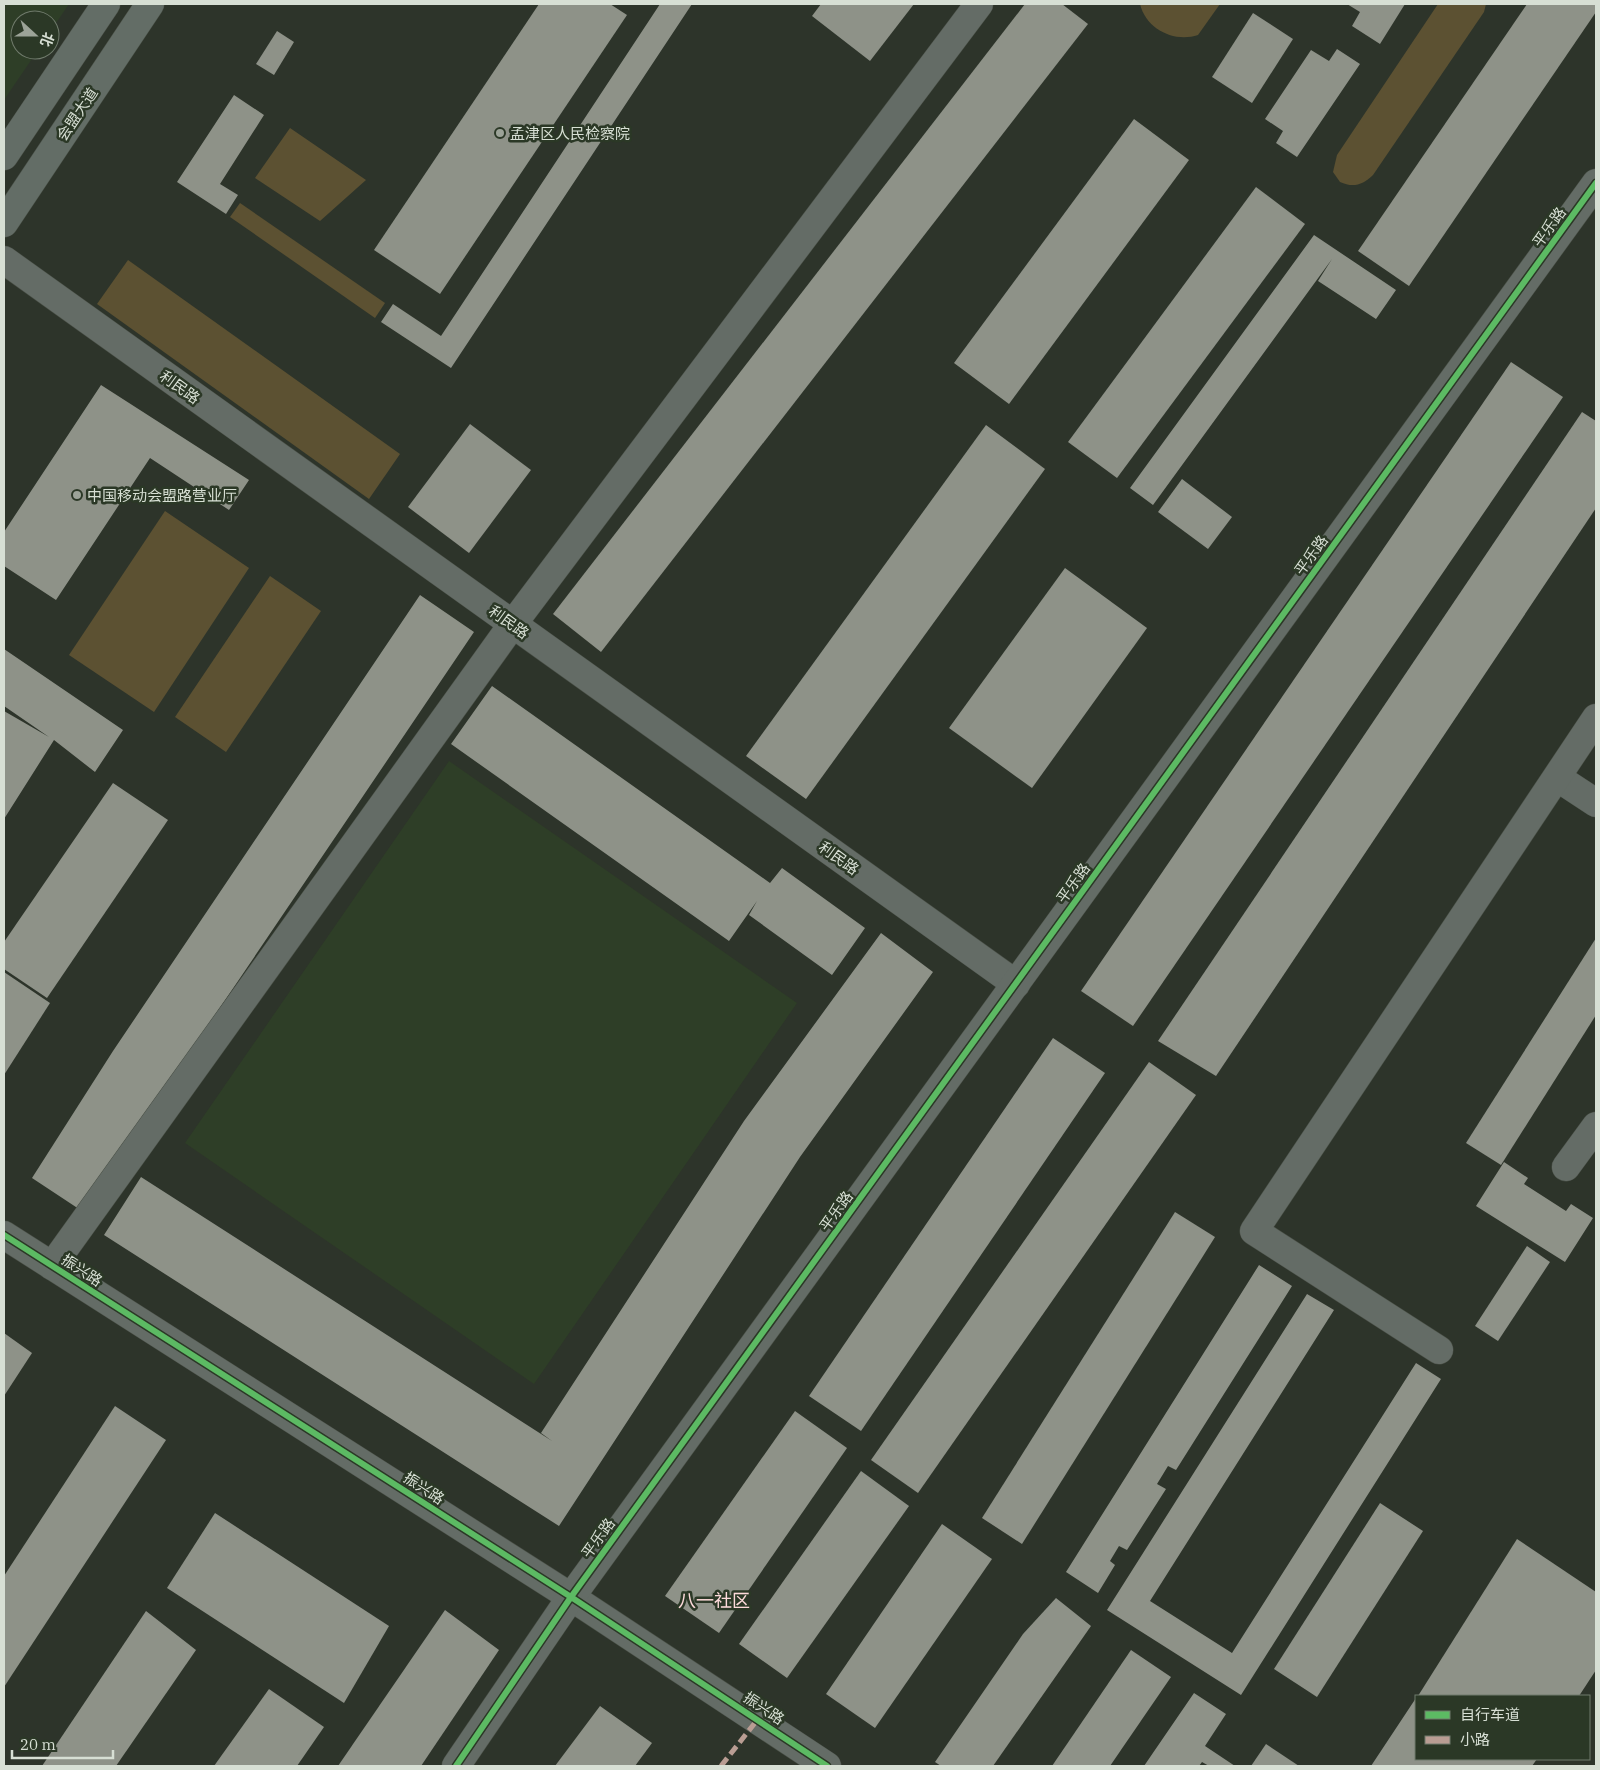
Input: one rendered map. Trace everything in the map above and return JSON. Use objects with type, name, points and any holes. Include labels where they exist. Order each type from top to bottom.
[{"type":"main road","points":[[4,156],[106,4]]},
{"type":"main road","name":"会盟大道","points":[[4,223],[150,4]]},
{"type":"street","points":[[52,1266],[512,625],[979,4]]},
{"type":"street","name":"平乐路","points":[[456,1766],[571,1597],[1596,183]]},
{"type":"street","name":"利民路","points":[[4,260],[1016,984]]},
{"type":"street","points":[[1439,1350],[1254,1231],[1558,778],[1596,718]]},
{"type":"street","points":[[1558,778],[1596,802]]},
{"type":"street","points":[[1566,1167],[1596,1126]]},
{"type":"street","name":"振兴路","points":[[4,1235],[571,1597],[827,1766]]},
{"type":"shaded area","points":[[4,4],[69,4],[60,17],[60,10],[10,10],[10,60],[31,60],[4,100]]},
{"type":"shaded area","points":[[1140,4],[1220,4],[1198,35],[1180,37],[1162,32],[1155,27],[1148,21]]},
{"type":"shaded area","points":[[1438,4],[1486,4],[1484,12],[1373,175],[1365,181],[1354,185],[1340,182],[1333,172],[1337,155]]},
{"type":"shaded area","points":[[290,128],[366,180],[320,221],[255,178]]},
{"type":"shaded area","points":[[240,203],[385,303],[375,318],[230,217]]},
{"type":"shaded area","points":[[128,260],[400,454],[369,499],[97,304]]},
{"type":"shaded area","points":[[165,511],[249,568],[154,712],[69,655]]},
{"type":"shaded area","points":[[270,576],[321,611],[226,752],[175,717]]},
{"type":"shaded area","points":[[449,761],[797,1003],[534,1384],[185,1143]]},
{"type":"building","name":"孟津区人民检察院","points":[[539,4],[610,4],[627,15],[440,294],[374,250]]},
{"type":"building","points":[[660,4],[692,4],[451,368],[381,322],[393,304],[441,336]]},
{"type":"building","points":[[821,4],[914,4],[870,61],[812,16]]},
{"type":"building","points":[[1025,4],[1062,4],[1088,24],[601,652],[553,614]]},
{"type":"building","points":[[1347,4],[1405,4],[1380,44],[1352,26],[1360,12]]},
{"type":"building","points":[[1527,4],[1596,4],[1596,12],[1409,286],[1358,251]]},
{"type":"building","points":[[1253,13],[1293,39],[1252,103],[1212,77]]},
{"type":"building","points":[[277,31],[294,42],[274,75],[256,64]]},
{"type":"building","points":[[1337,49],[1360,64],[1297,157],[1276,143],[1283,131],[1265,119],[1311,50],[1329,61]]},
{"type":"building","points":[[234,95],[264,115],[220,184],[238,195],[226,214],[177,182]]},
{"type":"building","points":[[1134,119],[1189,160],[1009,404],[954,363]]},
{"type":"building","points":[[1256,187],[1305,224],[1117,478],[1068,442]]},
{"type":"building","points":[[1314,235],[1396,290],[1376,319],[1318,281],[1332,259],[1153,505],[1130,488]]},
{"type":"building","points":[[1511,362],[1563,397],[1133,1026],[1081,991]]},
{"type":"building","name":"中国移动会盟路营业厅","points":[[101,385],[249,480],[229,510],[150,458],[56,600],[4,566],[4,532]]},
{"type":"building","points":[[1582,412],[1596,421],[1596,508],[1216,1076],[1158,1041]]},
{"type":"building","points":[[470,424],[531,470],[469,553],[408,507]]},
{"type":"building","points":[[986,425],[1045,469],[806,799],[746,756]]},
{"type":"building","points":[[1182,479],[1232,517],[1208,549],[1158,512]]},
{"type":"building","points":[[1065,568],[1147,628],[1032,788],[949,728]]},
{"type":"building","points":[[420,595],[474,632],[167,1086],[85,1213],[32,1178],[113,1051]]},
{"type":"building","points":[[4,649],[123,730],[95,772],[54,740],[4,819],[4,711],[49,737],[4,706]]},
{"type":"building","points":[[492,686],[770,883],[782,868],[865,928],[832,975],[749,915],[757,901],[729,941],[451,744]]},
{"type":"building","points":[[113,783],[168,820],[47,998],[4,969],[4,942]]},
{"type":"building","points":[[881,933],[933,972],[800,1157],[559,1526],[104,1235],[141,1177],[552,1441],[541,1433],[744,1121]]},
{"type":"building","points":[[1596,938],[1596,1015],[1501,1165],[1466,1143]]},
{"type":"building","points":[[4,972],[50,1003],[4,1075]]},
{"type":"building","points":[[1053,1038],[1105,1073],[861,1431],[809,1396]]},
{"type":"building","points":[[1149,1062],[1196,1095],[918,1493],[871,1460]]},
{"type":"building","points":[[1504,1162],[1528,1178],[1524,1184],[1566,1211],[1571,1204],[1593,1218],[1565,1262],[1476,1206]]},
{"type":"building","points":[[1175,1212],[1215,1237],[1022,1544],[982,1518]]},
{"type":"building","points":[[1527,1246],[1550,1262],[1498,1341],[1475,1326]]},
{"type":"building","points":[[1259,1265],[1292,1286],[1176,1470],[1168,1466],[1157,1484],[1166,1489],[1127,1550],[1119,1546],[1110,1561],[1115,1565],[1098,1593],[1066,1572]]},
{"type":"building","points":[[1307,1294],[1334,1310],[1150,1601],[1232,1653],[1416,1363],[1441,1379],[1241,1695],[1107,1610]]},
{"type":"building","points":[[4,1333],[32,1353],[4,1396]]},
{"type":"building","points":[[115,1406],[166,1440],[4,1687],[4,1576]]},
{"type":"building","points":[[795,1411],[847,1448],[719,1633],[665,1596]]},
{"type":"building","points":[[861,1471],[909,1506],[787,1678],[739,1644]]},
{"type":"building","points":[[1380,1503],[1423,1531],[1317,1697],[1274,1669]]},
{"type":"building","points":[[215,1513],[389,1626],[344,1703],[167,1588]]},
{"type":"building","points":[[942,1524],[992,1559],[875,1728],[826,1694]]},
{"type":"building","points":[[1517,1539],[1596,1592],[1596,1670],[1580,1695],[1419,1695]]},
{"type":"building","points":[[1056,1598],[1091,1626],[993,1766],[941,1766],[935,1762],[1023,1634]]},
{"type":"building","points":[[445,1610],[499,1650],[421,1766],[338,1766]]},
{"type":"building","points":[[146,1611],[196,1650],[116,1766],[42,1766]]},
{"type":"building","points":[[1131,1650],[1171,1677],[1110,1766],[1052,1766]]},
{"type":"building","points":[[269,1689],[324,1727],[297,1766],[214,1766]]},
{"type":"building","points":[[1194,1693],[1226,1714],[1205,1746],[1235,1766],[1209,1766],[1202,1762],[1199,1766],[1144,1766]]},
{"type":"building","points":[[1415,1700],[1415,1760],[1536,1760],[1532,1766],[1371,1766]]},
{"type":"building","points":[[600,1706],[652,1743],[635,1766],[555,1766]]},
{"type":"building","points":[[1266,1744],[1299,1766],[1251,1766]]},
{"type":"marked path","points":[[721,1766],[758,1719]]},
{"type":"cycle path","points":[[456,1766],[571,1597],[1596,183]]},
{"type":"cycle path","points":[[4,1235],[571,1597],[827,1766]]},
{"type":"place","name":"孟津区人民检察院","points":[[500,133]]},
{"type":"place","name":"中国移动会盟路营业厅","points":[[77,495]]},
{"type":"district","name":"八一社区","points":[[714,1600]]}]
